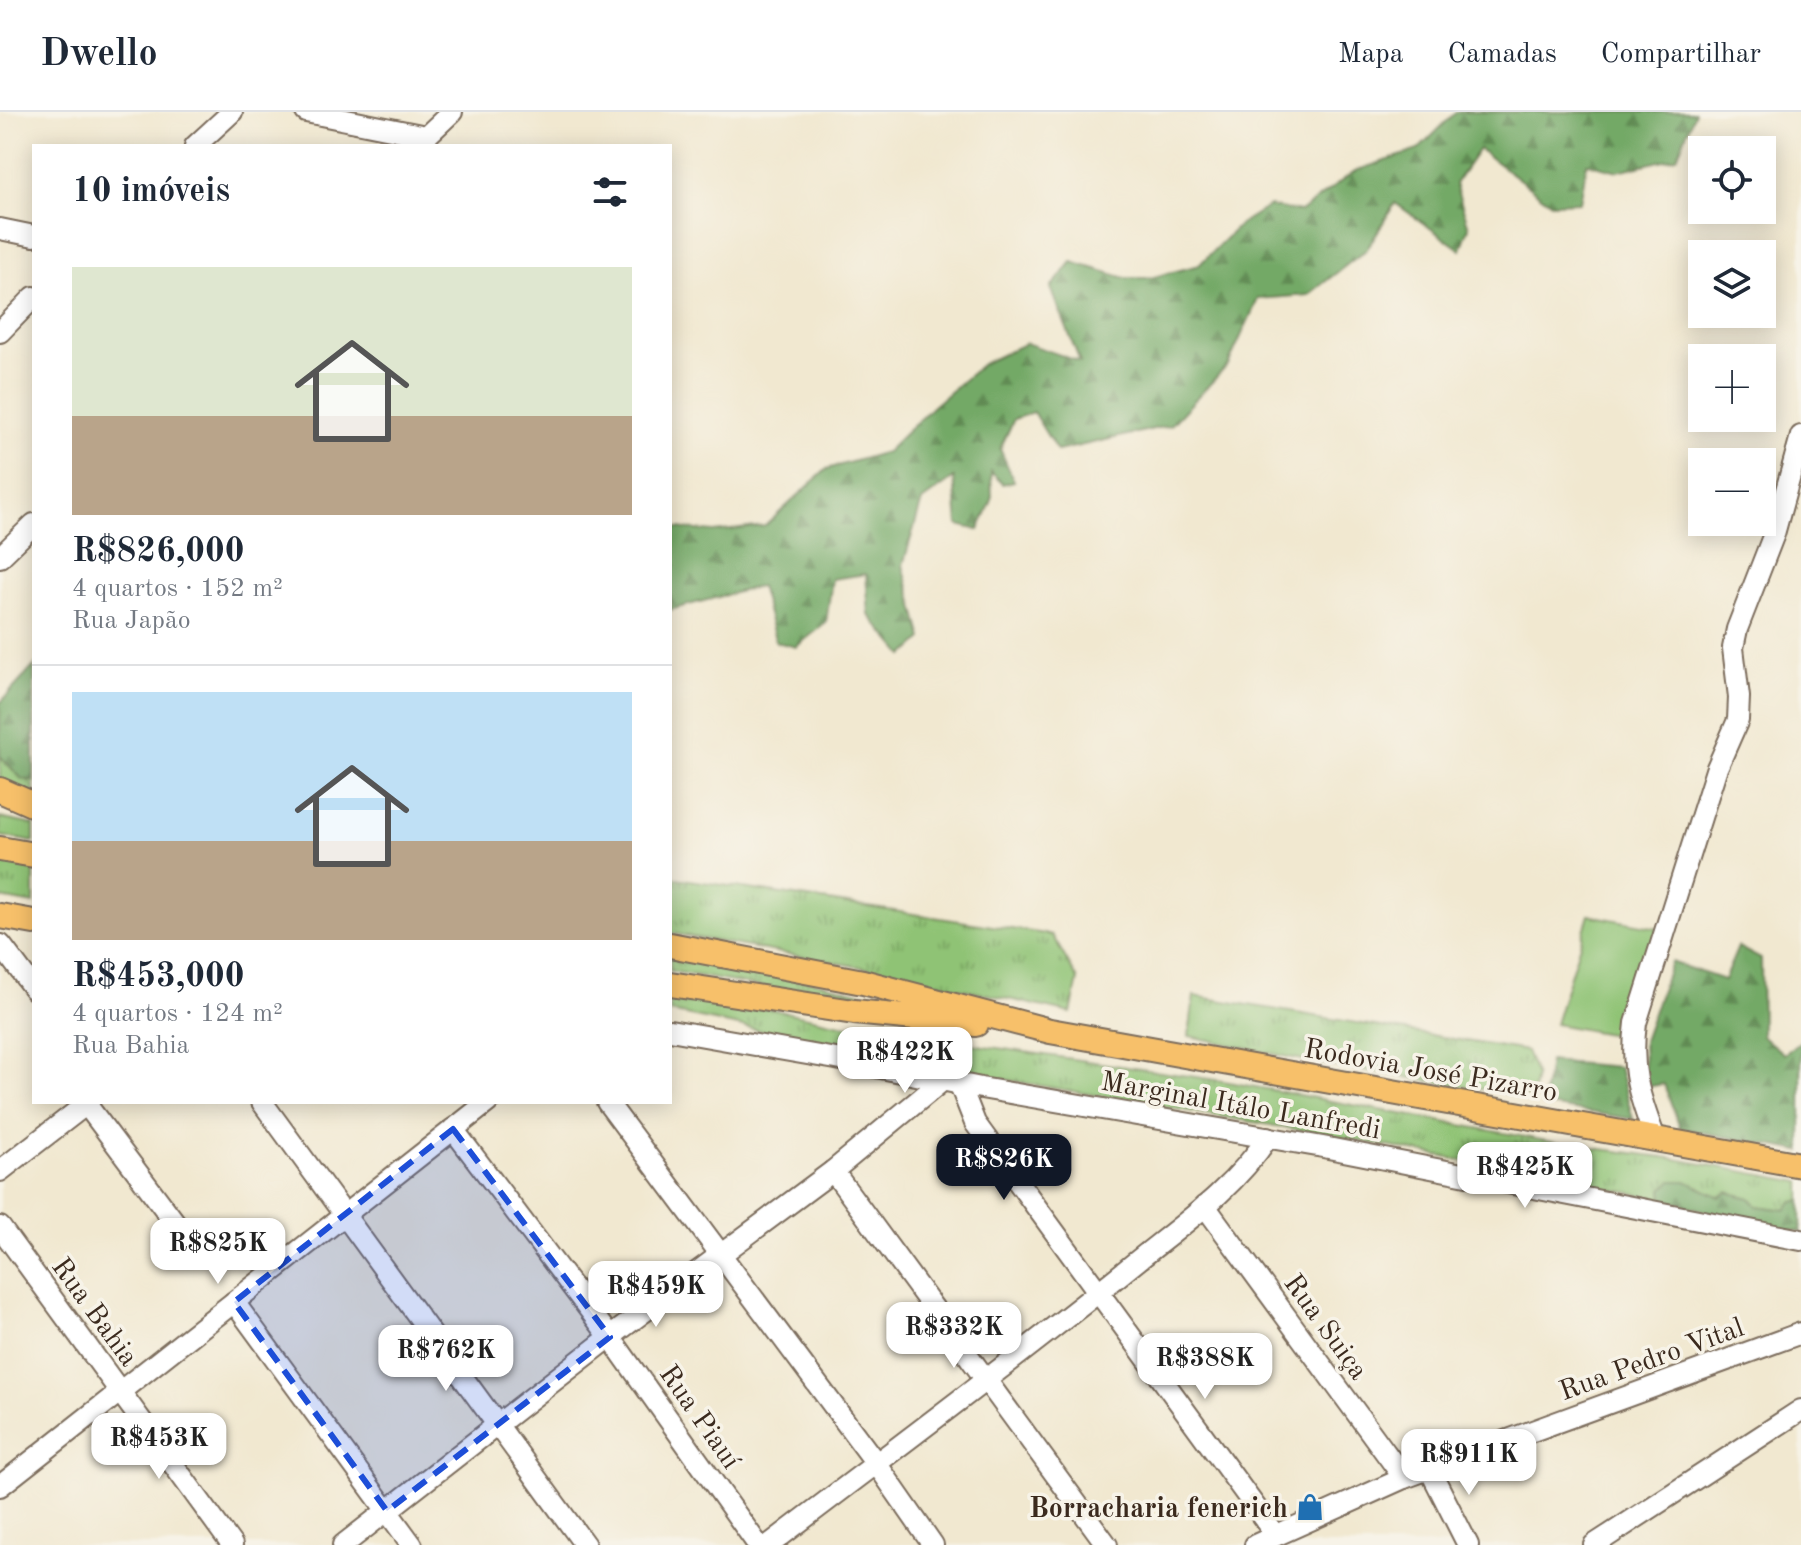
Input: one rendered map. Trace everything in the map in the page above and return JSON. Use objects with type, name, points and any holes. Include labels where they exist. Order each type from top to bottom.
[{"type":"main road","points":[[0,790],[32,807]]},
{"type":"main road","points":[[0,804],[32,808]]},
{"type":"main road","points":[[0,849],[32,855]]},
{"type":"main road","points":[[0,916],[32,922]]},
{"type":"main road","name":"Rodovia José Pizarro","points":[[672,945],[863,982],[1050,1031]]},
{"type":"main road","name":"Rodovia José Pizarro","points":[[672,984],[854,1012],[1050,1031],[1801,1165]]},
{"type":"street","points":[[197,144],[232,112]]},
{"type":"street","points":[[306,112],[421,141],[452,112]]},
{"type":"street","points":[[0,229],[32,236]]},
{"type":"street","points":[[0,332],[32,299]]},
{"type":"street","points":[[1655,1138],[1633,1070],[1636,1023],[1716,770],[1738,720],[1739,697],[1733,648],[1737,629],[1774,534],[1801,436]]},
{"type":"street","points":[[0,557],[32,526]]},
{"type":"street","points":[[1,945],[32,986]]},
{"type":"street","name":"Marginal Itálo Lanfredi","points":[[672,1030],[951,1083],[1268,1137],[1801,1240]]},
{"type":"street","points":[[343,1545],[610,1337],[951,1083],[975,1123],[1275,1534]]},
{"type":"street","points":[[0,1171],[87,1104]]},
{"type":"street","points":[[89,1104],[188,1240]]},
{"type":"street","points":[[263,1104],[585,1545]]},
{"type":"street","points":[[0,1486],[485,1104]]},
{"type":"street","points":[[608,1104],[876,1463],[933,1545]]},
{"type":"street","name":"Rua Piauí","points":[[453,1129],[610,1337],[758,1545]]},
{"type":"street","points":[[769,1545],[1098,1293],[1205,1206],[1253,1161],[1268,1137]]},
{"type":"street","points":[[833,1171],[1107,1545]]},
{"type":"street","name":"Rua Suiça","points":[[1205,1206],[1404,1478]]},
{"type":"street","name":"Rua Bahia","points":[[0,1227],[232,1545]]},
{"type":"street","points":[[234,1302],[412,1545]]},
{"type":"street","name":"Rua Pedro Vital","points":[[1255,1545],[1404,1478],[1801,1333]]},
{"type":"street","points":[[1594,1545],[1801,1410]]},
{"type":"street","points":[[1430,1470],[1468,1545]]},
{"type":"highlighted area","points":[[453,1129],[610,1337],[387,1511],[234,1302]]},
{"type":"green space","points":[[1456,112],[1695,112],[1677,157],[1618,171],[1587,163],[1580,202],[1551,203],[1479,149],[1455,184],[1469,227],[1461,250],[1395,203],[1367,249],[1308,295],[1258,299],[1228,365],[1171,425],[1057,451],[1033,412],[1014,419],[1000,449],[1014,481],[1003,484],[991,472],[992,500],[979,530],[958,525],[954,478],[922,501],[903,565],[923,639],[904,656],[869,615],[866,574],[832,579],[826,623],[796,647],[776,642],[760,586],[672,609],[672,527],[714,532],[765,526],[827,469],[886,452],[982,364],[1026,343],[1080,362],[1051,288],[1072,262],[1126,278],[1150,278],[1199,265],[1240,224],[1269,206],[1300,212],[1355,171],[1418,150]]},
{"type":"green space","points":[[32,668],[32,781],[22,779],[0,756],[0,703]]},
{"type":"green space","points":[[0,756],[22,779],[32,781],[32,797],[0,783]]},
{"type":"green space","points":[[0,818],[32,825],[32,842],[0,836]]},
{"type":"green space","points":[[0,862],[32,868],[32,904],[0,898]]},
{"type":"green space","points":[[672,877],[1052,935],[1078,980],[1071,1013],[878,970],[672,933]]},
{"type":"green space","points":[[1589,915],[1658,928],[1625,1037],[1555,1024]]},
{"type":"green space","points":[[1738,947],[1761,959],[1762,1036],[1784,1054],[1801,1041],[1801,1151],[1680,1128],[1664,1084],[1645,1087],[1643,1041],[1671,962],[1724,980]]},
{"type":"green space","points":[[672,956],[801,978],[923,1008],[853,1003],[672,971]]},
{"type":"green space","points":[[672,996],[775,1010],[855,1027],[1223,1081],[1563,1144],[1670,1158],[1801,1182],[1801,1200],[1791,1203],[1787,1210],[1757,1206],[1750,1198],[1727,1192],[1721,1197],[1699,1186],[1662,1189],[1663,1199],[1329,1135],[984,1076],[672,1012]]},
{"type":"green space","points":[[1194,996],[1526,1051],[1536,1076],[1532,1097],[1312,1062],[1189,1036]]},
{"type":"green space","points":[[1549,1061],[1619,1067],[1633,1119],[1542,1105]]},
{"type":"green space","points":[[1672,1181],[1686,1181],[1720,1197],[1727,1192],[1750,1198],[1757,1206],[1786,1210],[1791,1203],[1801,1200],[1801,1232],[1722,1216],[1663,1199],[1662,1189]]},
{"type":"place","name":"Borracharia fenerich","points":[[1310,1507]]}]
